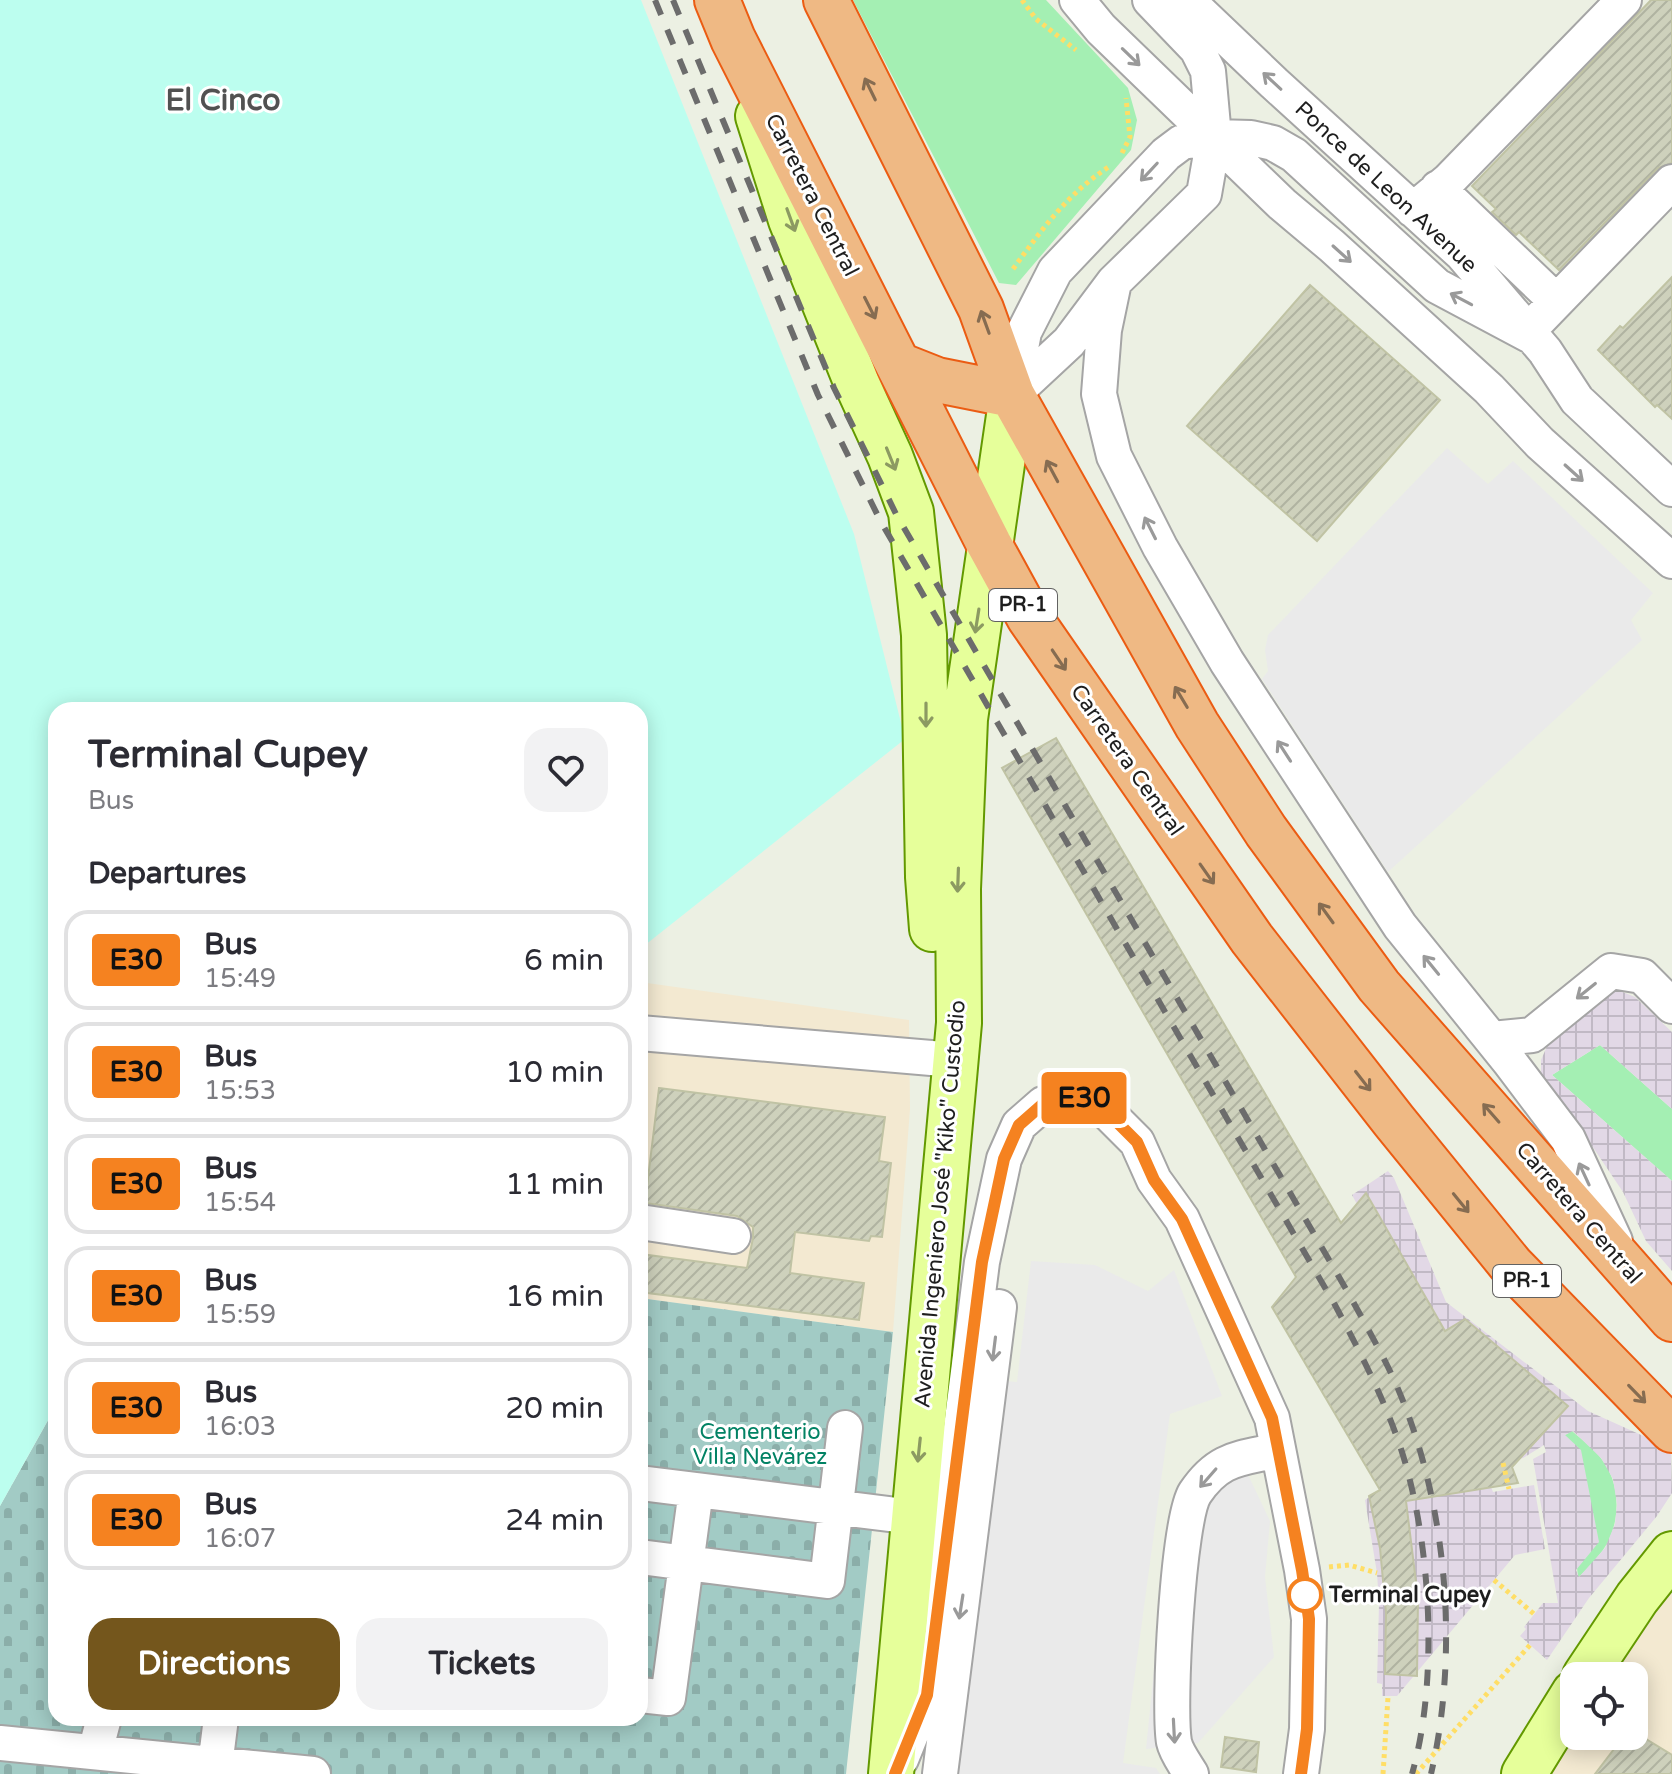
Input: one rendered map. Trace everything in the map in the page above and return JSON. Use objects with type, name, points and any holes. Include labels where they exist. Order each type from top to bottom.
[{"type":"highway","name":"Carretera Central","points":[[826,0],[981,309],[1012,395],[1197,725],[1266,831],[1379,986],[1672,1319]]},
{"type":"highway","name":"Carretera Central","points":[[725,19],[989,544],[1029,617],[1262,951],[1394,1121],[1511,1265],[1672,1430]]},
{"type":"highway","points":[[899,365],[937,380],[1012,395]]},
{"type":"main road","points":[[725,19],[791,220],[911,512],[924,635],[928,877],[949,1139]]},
{"type":"main road","name":"Avenida Ingeniero José \"Kiko\" Custodio","points":[[893,1774],[913,1517],[959,1023],[958,889],[965,719],[1012,395]]},
{"type":"main road","points":[[1594,1662],[1637,1598],[1672,1554]]},
{"type":"main road","points":[[1524,1774],[1560,1716]]},
{"type":"street","points":[[1077,0],[1101,29],[1282,204],[1355,266],[1672,561]]},
{"type":"street","points":[[1012,395],[1069,342],[1114,282],[1204,194],[1214,137],[1208,71],[1197,49],[1150,0]]},
{"type":"street","name":"Ponce de Leon Avenue","points":[[1187,0],[1426,199],[1462,254],[1545,351],[1577,400],[1672,489]]},
{"type":"street","points":[[1556,301],[1426,199],[1624,0]]},
{"type":"street","points":[[1012,395],[1024,332],[1055,271],[1166,154],[1182,142],[1214,137],[1251,138],[1273,143],[1294,155],[1437,286],[1528,334],[1672,182]]},
{"type":"street","points":[[1114,282],[1104,330],[1099,394],[1114,456],[1160,547],[1212,637],[1400,926],[1568,1139],[1629,1270]]},
{"type":"street","points":[[1518,420],[1555,428],[1577,400]]},
{"type":"street","points":[[1492,1039],[1532,1035],[1611,971],[1642,976],[1672,1006]]},
{"type":"street","points":[[648,1034],[943,1059]]},
{"type":"street","points":[[893,1774],[927,1695],[982,1262],[1004,1159],[1019,1125],[1043,1104],[1071,1097],[1095,1100],[1137,1142],[1154,1180],[1182,1219],[1275,1434],[1309,1619],[1308,1715],[1301,1774]]},
{"type":"street","points":[[940,1774],[1007,1238],[1004,1159]]},
{"type":"street","points":[[648,1223],[733,1236]]},
{"type":"street","points":[[648,1558],[827,1581],[845,1428]]},
{"type":"street","points":[[1191,1774],[1174,1744],[1172,1687],[1182,1551],[1193,1495],[1221,1463],[1275,1434]]},
{"type":"street","points":[[648,1484],[913,1517]]},
{"type":"street","points":[[648,1696],[668,1698],[696,1490]]},
{"type":"street","points":[[95,1752],[102,1726]]},
{"type":"street","points":[[214,1769],[220,1726]]},
{"type":"street","points":[[0,1743],[95,1752],[214,1769],[313,1774]]},
{"type":"path","points":[[1022,0],[1036,19],[1086,58]]},
{"type":"path","points":[[1013,269],[1051,216],[1084,183],[1117,162],[1130,137],[1128,101],[1120,89]]},
{"type":"path","points":[[1503,1463],[1509,1489]]},
{"type":"path","points":[[1494,1580],[1534,1614]]},
{"type":"path","points":[[1416,1774],[1530,1645]]},
{"type":"path","points":[[1383,1774],[1388,1697]]},
{"type":"shaded area","points":[[0,0],[641,0],[854,534],[905,739],[648,943],[648,702],[48,702],[48,1420],[0,1506]]},
{"type":"shaded area","points":[[1447,448],[1488,484],[1513,461],[1653,593],[1631,620],[1642,640],[1388,872],[1262,679],[1268,671],[1265,650],[1268,635]]},
{"type":"shaded area","points":[[648,983],[909,1020],[910,1109],[893,1332],[648,1299]]},
{"type":"shaded area","points":[[1613,988],[1635,997],[1672,1032],[1672,1109],[1600,1045],[1552,1075],[1672,1181],[1672,1271],[1646,1241],[1623,1192],[1578,1125],[1554,1099],[1541,1075],[1541,1060],[1548,1044]]},
{"type":"shaded area","points":[[1388,1171],[1394,1178],[1446,1302],[1588,1411],[1650,1439],[1671,1453],[1672,1493],[1657,1516],[1589,1598],[1547,1660],[1520,1636],[1543,1603],[1558,1603],[1533,1459],[1546,1452],[1544,1445],[1523,1458],[1497,1464],[1352,1195]],"holes":[[[1573,1431],[1601,1458],[1613,1479],[1617,1504],[1615,1524],[1605,1548],[1579,1577],[1576,1570],[1599,1542],[1581,1450],[1565,1435]]]},
{"type":"shaded area","points":[[1031,1261],[1095,1265],[1148,1291],[1174,1270],[1222,1396],[1170,1414],[1123,1763],[1156,1768],[1160,1774],[931,1774],[983,1379],[1017,1382]]},
{"type":"shaded area","points":[[1234,1445],[1270,1521],[1265,1577],[1274,1657],[1198,1743],[1146,1749],[1170,1512],[1180,1487]]},
{"type":"shaded area","points":[[1534,1485],[1545,1549],[1515,1555],[1397,1696],[1382,1696],[1382,1684],[1377,1683],[1377,1573],[1365,1500],[1380,1490],[1406,1501],[1491,1487],[1493,1492]]},
{"type":"shaded area","points":[[1672,1554],[1672,1774],[1524,1774],[1560,1716],[1560,1750],[1648,1750],[1648,1662],[1595,1662]]},
{"type":"green space","points":[[853,0],[1046,0],[1128,88],[1137,120],[1131,150],[1016,285],[999,283]]},
{"type":"green space","points":[[1600,1045],[1672,1109],[1672,1181],[1552,1075]]},
{"type":"green space","name":"Cementerio Villa Nevárez","points":[[648,1299],[893,1332],[846,1774],[0,1774],[0,1506],[48,1420],[48,1726],[648,1726]]},
{"type":"green space","points":[[1572,1431],[1594,1450],[1607,1467],[1616,1502],[1614,1527],[1609,1539],[1578,1578],[1565,1435]]},
{"type":"building","points":[[1651,0],[1672,0],[1672,163],[1658,168],[1559,270],[1519,232],[1516,235],[1492,212],[1496,209],[1472,186]]},
{"type":"building","points":[[1672,277],[1672,419],[1657,405],[1655,407],[1598,350]]},
{"type":"building","points":[[1310,285],[1440,400],[1317,541],[1187,426]]},
{"type":"building","points":[[1056,738],[1341,1223],[1366,1193],[1445,1331],[1465,1319],[1568,1406],[1512,1467],[1518,1483],[1406,1501],[1418,1598],[1417,1676],[1385,1674],[1386,1613],[1380,1548],[1369,1496],[1380,1490],[1272,1307],[1296,1277],[1002,768]]},
{"type":"building","points":[[659,1088],[885,1117],[879,1161],[891,1163],[882,1237],[871,1236],[869,1241],[795,1232],[790,1273],[864,1283],[859,1320],[648,1293],[648,1255],[747,1268],[753,1227],[737,1216],[648,1203]]},
{"type":"building","points":[[1225,1737],[1259,1742],[1256,1772],[1221,1767]]},
{"type":"building","points":[[1648,1740],[1672,1755],[1672,1774],[1595,1774],[1613,1750],[1648,1750]]},
{"type":"railway","points":[[655,0],[818,395],[881,522],[1335,1305],[1387,1412],[1411,1486],[1425,1567],[1428,1611],[1426,1696],[1412,1774]]},
{"type":"railway","points":[[673,0],[834,388],[896,514],[1350,1296],[1388,1367],[1408,1413],[1435,1514],[1446,1620],[1445,1673],[1431,1774]]},
{"type":"bus line","name":"E30","points":[[895,1774],[927,1695],[982,1262],[1004,1159],[1019,1125],[1043,1104],[1071,1097],[1095,1100],[1137,1142],[1154,1180],[1182,1219],[1272,1418],[1309,1619],[1310,1686],[1301,1774]]},
{"type":"place","name":"Terminal Cupey","points":[[1305,1595]]},
{"type":"district","name":"El Cinco","points":[[223,100]]}]
